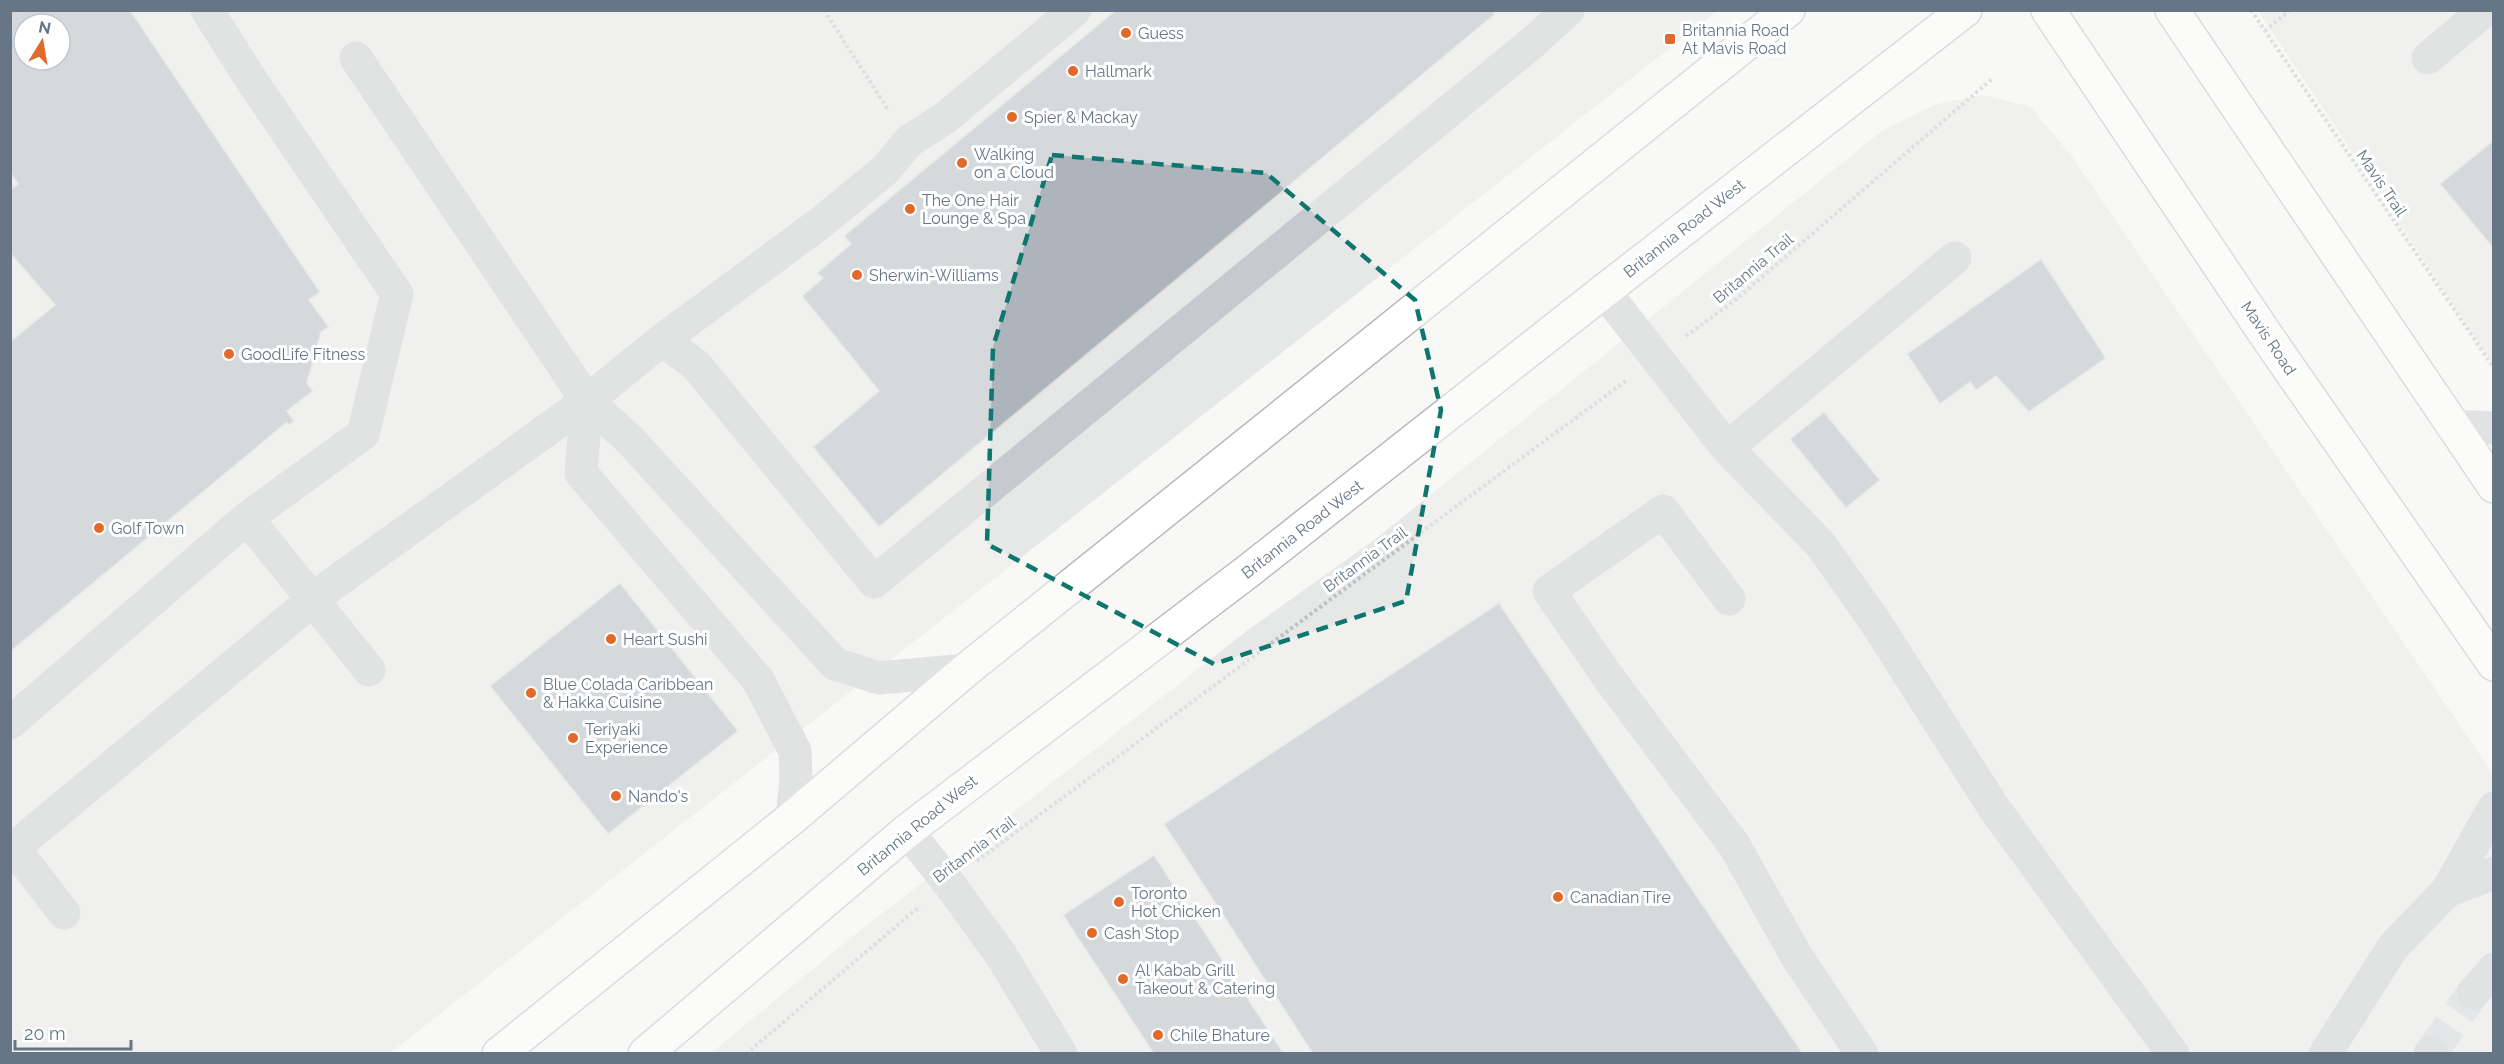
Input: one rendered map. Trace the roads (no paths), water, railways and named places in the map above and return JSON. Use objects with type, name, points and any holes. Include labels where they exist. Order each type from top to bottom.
[{"type":"main road","points":[[499,1053],[792,818],[966,670],[1788,10]]},
{"type":"main road","name":"Britannia Road West","points":[[645,1053],[907,831],[1248,572],[1965,10]]},
{"type":"main road","name":"Mavis Road","points":[[2048,10],[2268,338],[2493,663]]},
{"type":"main road","points":[[2172,10],[2493,486]]},
{"type":"lane","points":[[10,723],[247,518],[363,434],[397,294],[252,81],[207,10]]},
{"type":"lane","points":[[64,913],[12,847],[313,600],[587,401],[662,340],[819,224],[885,170],[909,141],[945,118],[1076,10]]},
{"type":"lane","points":[[662,340],[696,364],[874,582],[1532,43],[1568,10]]},
{"type":"lane","points":[[2428,58],[2485,10]]},
{"type":"lane","points":[[356,58],[587,401],[629,439],[835,664],[879,678],[966,670]]},
{"type":"lane","points":[[1727,448],[1955,258]]},
{"type":"lane","points":[[1604,291],[1727,448],[1821,545],[1876,623],[1994,808],[2173,1053]]},
{"type":"lane","points":[[587,401],[580,473],[758,680],[795,751],[796,779],[792,818]]},
{"type":"lane","points":[[2452,426],[2493,428]]},
{"type":"lane","points":[[1729,599],[1663,511],[1549,591],[1628,705],[1734,844],[1797,957],[1862,1053]]},
{"type":"lane","points":[[247,518],[369,669]]},
{"type":"lane","points":[[2325,1053],[2393,947],[2448,891],[2493,808]]},
{"type":"lane","points":[[907,831],[948,882],[1001,955],[1061,1053]]},
{"type":"lane","points":[[2448,891],[2493,873]]},
{"type":"tunnel","points":[[2431,1053],[2473,993]]},
{"type":"place","name":"Guess","points":[[1126,33]]},
{"type":"place","name":"Britannia Road At Mavis Road","points":[[1670,39]]},
{"type":"place","name":"Hallmark","points":[[1073,71]]},
{"type":"place","name":"Spier & Mackay","points":[[1012,117]]},
{"type":"place","name":"Walking on a Cloud","points":[[962,163]]},
{"type":"place","name":"The One Hair Lounge & Spa","points":[[910,209]]},
{"type":"place","name":"Sherwin-Williams","points":[[857,275]]},
{"type":"place","name":"GoodLife Fitness","points":[[229,354]]},
{"type":"place","name":"Golf Town","points":[[99,528]]},
{"type":"place","name":"Heart Sushi","points":[[611,639]]},
{"type":"place","name":"Blue Colada Caribbean & Hakka Cuisine","points":[[531,693]]},
{"type":"place","name":"Teriyaki Experience","points":[[573,738]]},
{"type":"place","name":"Nando's","points":[[616,796]]},
{"type":"place","name":"Canadian Tire","points":[[1558,897]]},
{"type":"place","name":"Toronto Hot Chicken","points":[[1119,902]]},
{"type":"place","name":"Cash Stop","points":[[1092,933]]},
{"type":"place","name":"Al Kabab Grill Takeout & Catering","points":[[1123,979]]},
{"type":"place","name":"Chile Bhature","points":[[1158,1035]]}]
